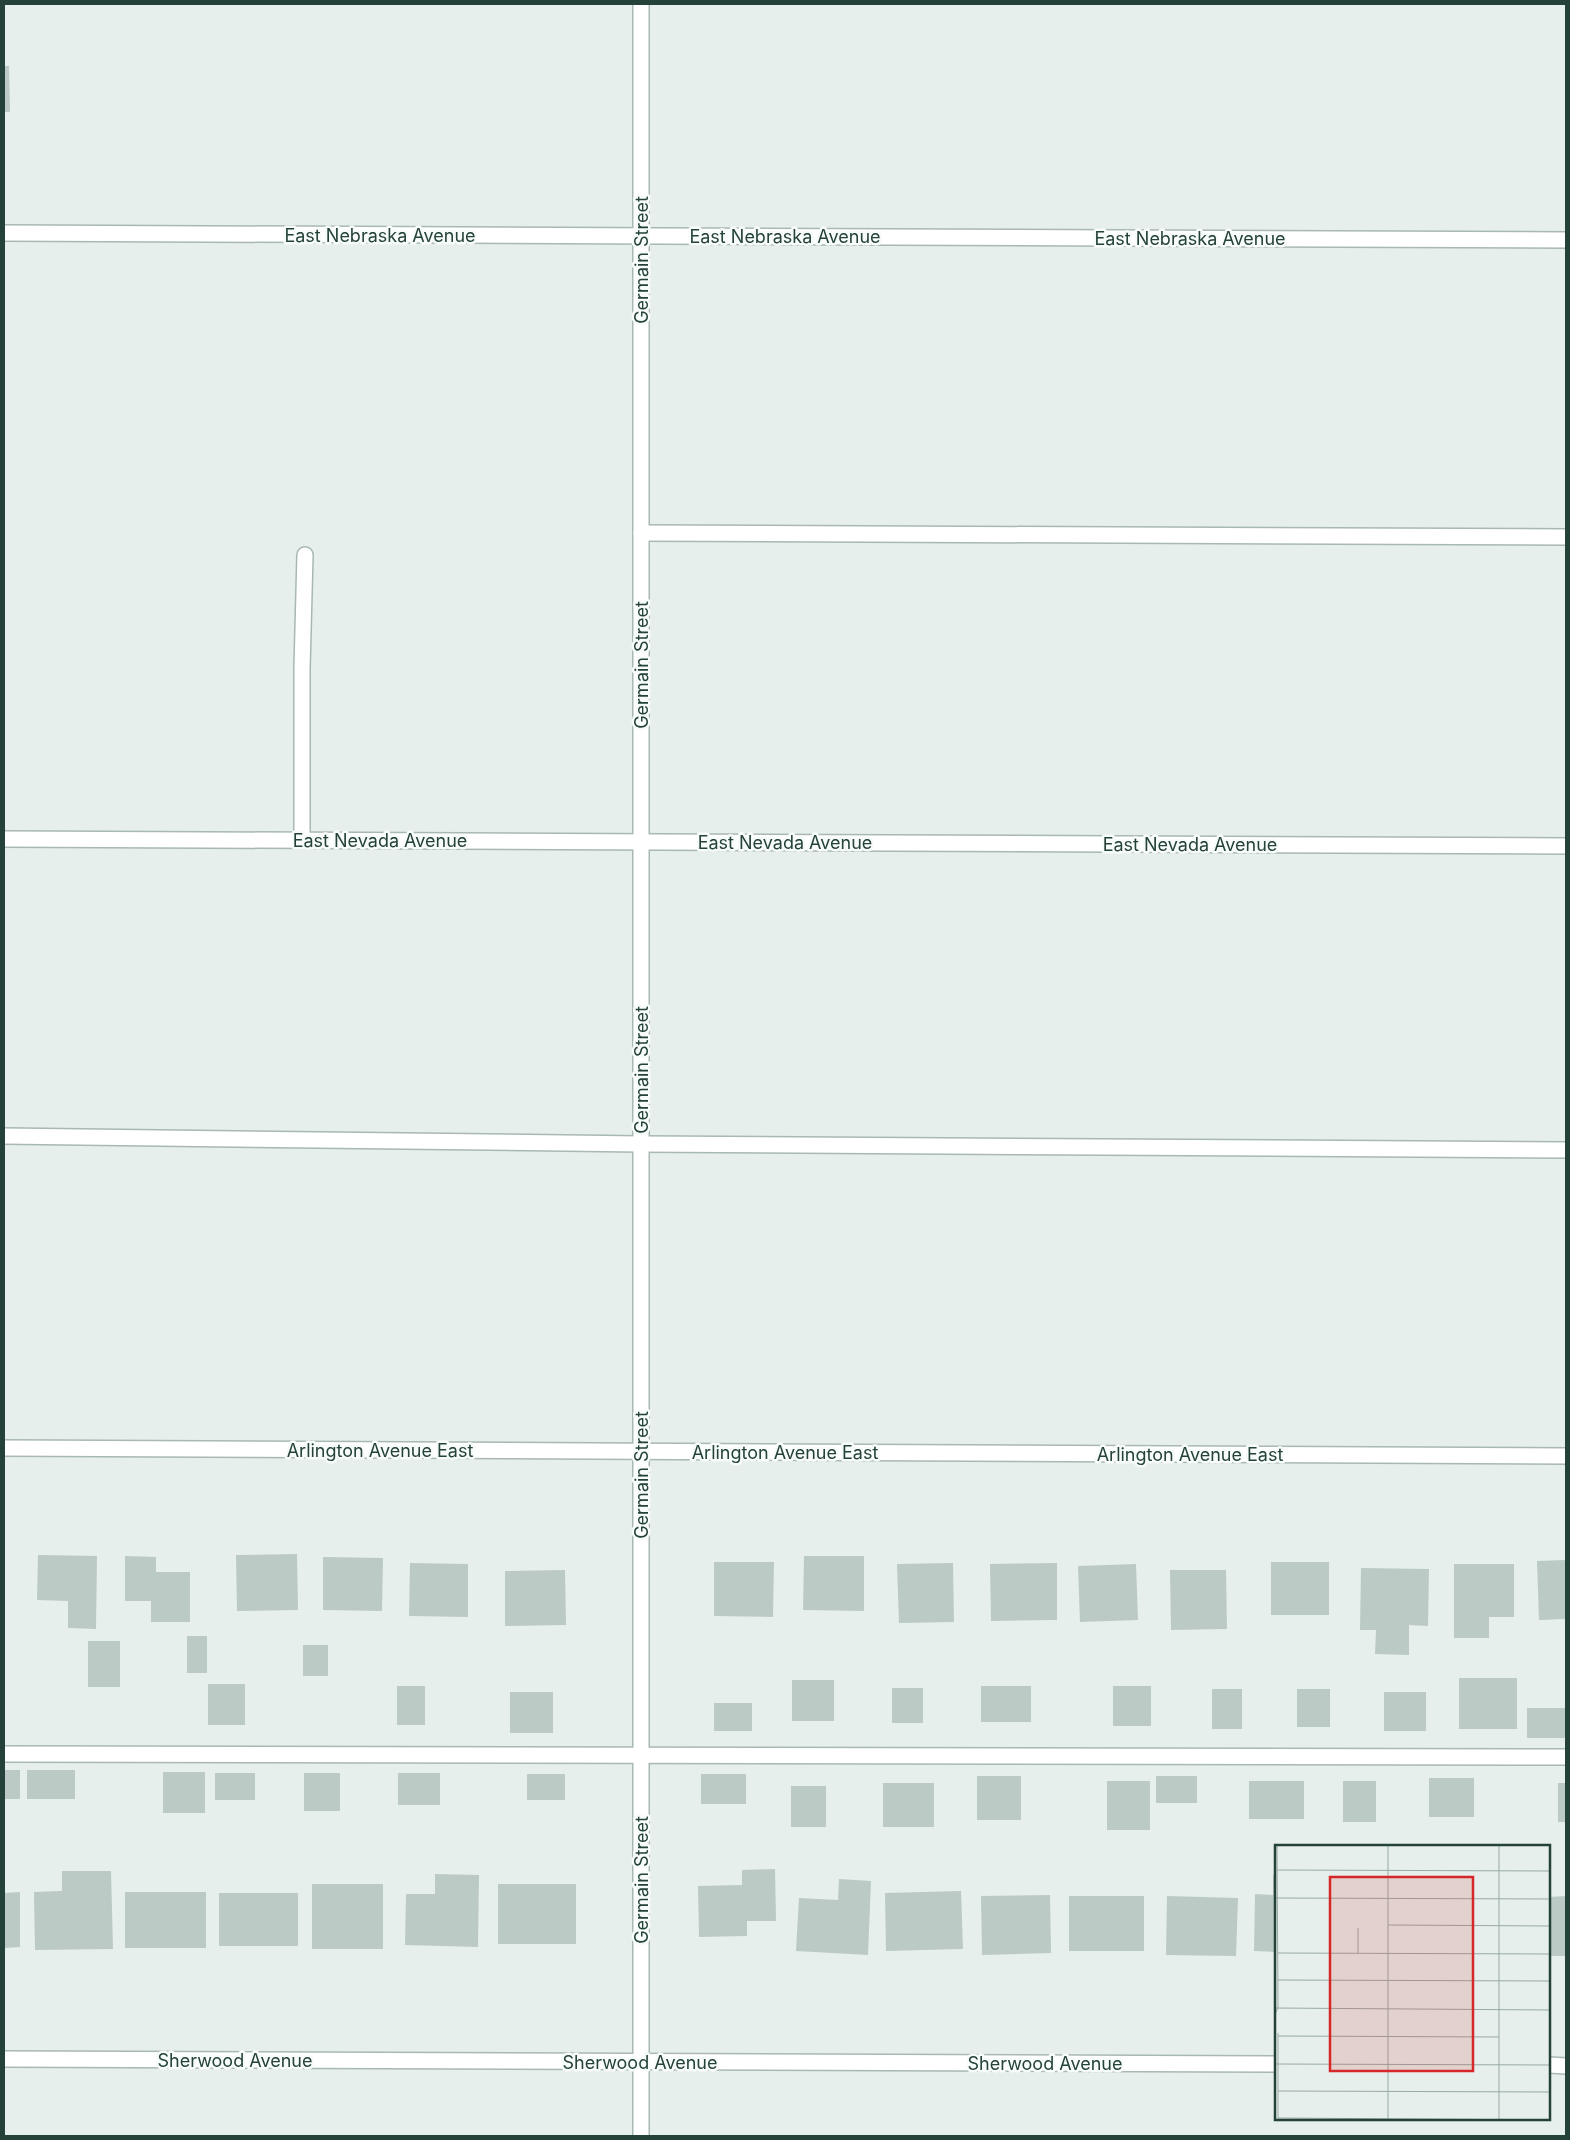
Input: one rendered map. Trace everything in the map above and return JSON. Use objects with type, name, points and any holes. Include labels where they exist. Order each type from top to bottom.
[{"type":"street","name":"Germain Street","points":[[641,4],[641,2136]]},
{"type":"street","name":"East Nebraska Avenue","points":[[4,233],[1566,240]]},
{"type":"street","points":[[641,532],[1566,537]]},
{"type":"street","points":[[302,840],[302,668],[305,555]]},
{"type":"street","name":"East Nevada Avenue","points":[[4,839],[1566,846]]},
{"type":"street","points":[[4,1136],[641,1144],[1566,1150]]},
{"type":"street","name":"Arlington Avenue East","points":[[4,1448],[1566,1456]]},
{"type":"street","points":[[4,1754],[1566,1757]]},
{"type":"street","name":"Sherwood Avenue","points":[[4,2059],[1275,2064]]},
{"type":"street","points":[[1550,2066],[1566,2066]]},
{"type":"building","points":[[4,66],[9,66],[10,112],[4,112]]},
{"type":"building","points":[[297,1554],[298,1610],[237,1611],[236,1555]]},
{"type":"building","points":[[38,1555],[97,1556],[96,1629],[68,1628],[68,1601],[37,1600]]},
{"type":"building","points":[[125,1556],[156,1557],[156,1572],[190,1572],[190,1622],[151,1622],[151,1601],[125,1601]]},
{"type":"building","points":[[804,1556],[864,1556],[864,1611],[803,1610]]},
{"type":"building","points":[[323,1557],[383,1558],[382,1611],[323,1610]]},
{"type":"building","points":[[1566,1560],[1566,1619],[1539,1620],[1537,1561]]},
{"type":"building","points":[[714,1562],[774,1562],[773,1617],[714,1616]]},
{"type":"building","points":[[1271,1562],[1329,1562],[1329,1615],[1271,1615]]},
{"type":"building","points":[[410,1563],[468,1564],[468,1617],[409,1616]]},
{"type":"building","points":[[953,1563],[954,1622],[899,1623],[897,1564]]},
{"type":"building","points":[[1057,1563],[1057,1620],[991,1621],[990,1564]]},
{"type":"building","points":[[1136,1564],[1138,1620],[1080,1622],[1078,1566]]},
{"type":"building","points":[[1454,1564],[1514,1564],[1514,1617],[1489,1617],[1489,1638],[1454,1638]]},
{"type":"building","points":[[1361,1568],[1429,1569],[1428,1626],[1409,1625],[1409,1655],[1375,1654],[1376,1630],[1360,1630]]},
{"type":"building","points":[[565,1570],[566,1625],[505,1626],[505,1571]]},
{"type":"building","points":[[1170,1570],[1226,1570],[1227,1629],[1171,1630]]},
{"type":"building","points":[[187,1636],[207,1636],[207,1673],[187,1673]]},
{"type":"building","points":[[88,1641],[120,1641],[120,1687],[88,1687]]},
{"type":"building","points":[[303,1645],[328,1645],[328,1676],[303,1676]]},
{"type":"building","points":[[1459,1678],[1517,1678],[1517,1729],[1459,1729]]},
{"type":"building","points":[[792,1680],[834,1680],[834,1721],[792,1721]]},
{"type":"building","points":[[208,1684],[245,1684],[245,1725],[208,1725]]},
{"type":"building","points":[[397,1686],[425,1686],[425,1725],[397,1725]]},
{"type":"building","points":[[981,1686],[1031,1686],[1031,1722],[981,1722]]},
{"type":"building","points":[[1113,1686],[1151,1686],[1151,1726],[1113,1726]]},
{"type":"building","points":[[892,1688],[923,1688],[923,1723],[892,1723]]},
{"type":"building","points":[[1212,1689],[1242,1689],[1242,1729],[1212,1729]]},
{"type":"building","points":[[1297,1689],[1330,1689],[1330,1727],[1297,1727]]},
{"type":"building","points":[[510,1692],[553,1692],[553,1733],[510,1733]]},
{"type":"building","points":[[1384,1692],[1426,1692],[1426,1731],[1384,1731]]},
{"type":"building","points":[[714,1703],[752,1703],[752,1731],[714,1731]]},
{"type":"building","points":[[1527,1708],[1566,1708],[1566,1738],[1527,1738]]},
{"type":"building","points":[[4,1770],[20,1770],[20,1799],[4,1799]]},
{"type":"building","points":[[27,1770],[75,1770],[75,1799],[27,1799]]},
{"type":"building","points":[[163,1772],[205,1772],[205,1813],[163,1813]]},
{"type":"building","points":[[215,1773],[255,1773],[255,1800],[215,1800]]},
{"type":"building","points":[[304,1773],[340,1773],[340,1811],[304,1811]]},
{"type":"building","points":[[398,1773],[440,1773],[440,1805],[398,1805]]},
{"type":"building","points":[[527,1774],[565,1774],[565,1800],[527,1800]]},
{"type":"building","points":[[701,1774],[746,1774],[746,1804],[701,1804]]},
{"type":"building","points":[[977,1776],[1021,1776],[1021,1820],[977,1820]]},
{"type":"building","points":[[1156,1776],[1197,1776],[1197,1803],[1156,1803]]},
{"type":"building","points":[[1429,1778],[1474,1778],[1474,1817],[1429,1817]]},
{"type":"building","points":[[1107,1781],[1150,1781],[1150,1830],[1107,1830]]},
{"type":"building","points":[[1249,1781],[1304,1781],[1304,1819],[1249,1819]]},
{"type":"building","points":[[1343,1781],[1376,1781],[1376,1822],[1343,1822]]},
{"type":"building","points":[[883,1783],[934,1783],[934,1827],[883,1827]]},
{"type":"building","points":[[1558,1783],[1566,1783],[1566,1822],[1558,1822]]},
{"type":"building","points":[[791,1786],[826,1786],[826,1827],[791,1827]]},
{"type":"building","points":[[775,1869],[776,1921],[747,1921],[747,1936],[699,1937],[698,1886],[742,1885],[742,1870]]},
{"type":"building","points":[[62,1871],[111,1871],[113,1949],[35,1950],[34,1892],[62,1891]]},
{"type":"building","points":[[435,1874],[479,1875],[478,1947],[405,1945],[406,1894],[435,1894]]},
{"type":"building","points":[[1273,1875],[1275,1875],[1275,1952],[1254,1951],[1255,1894],[1273,1895]]},
{"type":"building","points":[[839,1879],[871,1881],[868,1955],[796,1951],[799,1898],[838,1900]]},
{"type":"building","points":[[312,1884],[383,1884],[383,1949],[312,1949]]},
{"type":"building","points":[[498,1884],[576,1884],[576,1944],[498,1944]]},
{"type":"building","points":[[961,1891],[963,1949],[886,1951],[885,1893]]},
{"type":"building","points":[[20,1892],[20,1947],[4,1948],[4,1893]]},
{"type":"building","points":[[125,1892],[206,1892],[206,1948],[125,1948]]},
{"type":"building","points":[[219,1893],[298,1893],[298,1946],[219,1946]]},
{"type":"building","points":[[1050,1895],[1051,1953],[982,1955],[981,1896]]},
{"type":"building","points":[[1069,1896],[1144,1896],[1144,1951],[1069,1951]]},
{"type":"building","points":[[1167,1896],[1238,1898],[1236,1956],[1166,1955]]},
{"type":"building","points":[[1566,1896],[1566,1956],[1550,1956],[1550,1897]]}]
